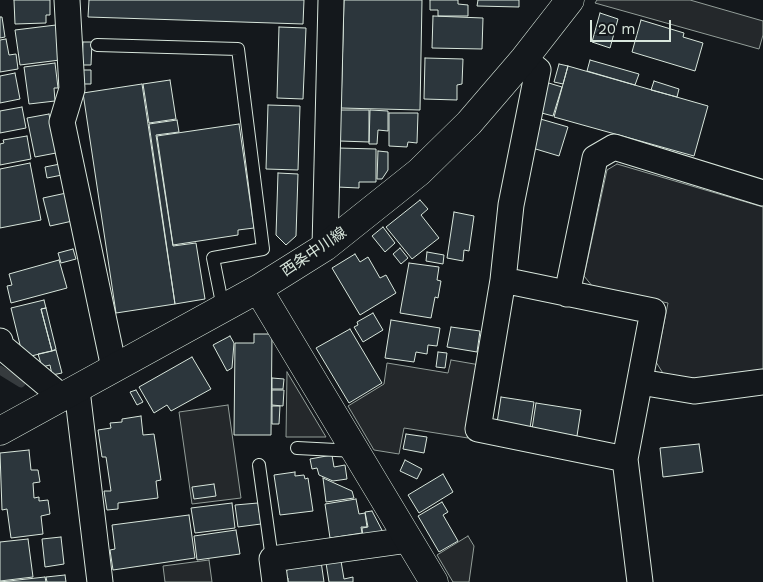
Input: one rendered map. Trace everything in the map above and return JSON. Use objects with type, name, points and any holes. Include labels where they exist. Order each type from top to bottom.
[{"type":"main road","name":"西条中川線","points":[[0,431],[258,289],[325,247],[419,172],[469,122],[524,59],[570,0]]},
{"type":"main road","points":[[258,289],[434,582]]},
{"type":"street","points":[[67,0],[72,89],[62,122],[114,368]]},
{"type":"street","points":[[325,247],[331,0]]},
{"type":"street","points":[[524,59],[538,70],[511,205],[503,280],[478,429],[625,459]]},
{"type":"street","points":[[567,294],[595,158],[614,147],[763,192]]},
{"type":"street","points":[[503,280],[653,311],[625,459],[640,582]]},
{"type":"street","points":[[0,344],[70,394],[100,582]]},
{"type":"street","points":[[640,382],[694,391],[763,382]]},
{"type":"street","points":[[274,570],[408,540]]},
{"type":"lane","points":[[97,45],[238,49],[263,249],[213,258],[223,308]]},
{"type":"lane","points":[[297,448],[357,451]]},
{"type":"lane","points":[[259,466],[274,570]]},
{"type":"shaded area","points":[[597,0],[690,0],[763,21],[763,35],[759,49],[595,3]]},
{"type":"shaded area","points":[[617,164],[763,207],[763,372],[696,382],[664,375],[656,362],[668,303],[593,287],[584,276],[607,170]]},
{"type":"shaded area","points":[[451,360],[480,365],[468,438],[404,428],[399,454],[374,450],[348,406],[384,384],[387,363],[448,373]]},
{"type":"shaded area","points":[[287,372],[326,437],[286,437]]},
{"type":"shaded area","points":[[228,405],[241,498],[192,504],[179,412]]},
{"type":"shaded area","points":[[468,536],[474,546],[469,582],[453,582],[437,555]]},
{"type":"shaded area","points":[[209,560],[212,582],[165,582],[163,566]]},
{"type":"building","points":[[14,0],[50,0],[50,15],[46,15],[46,23],[15,24]]},
{"type":"building","points":[[89,0],[304,0],[303,24],[88,17]]},
{"type":"building","points":[[344,0],[422,0],[420,110],[341,108]]},
{"type":"building","points":[[430,0],[458,0],[458,4],[468,5],[468,16],[438,16],[438,10],[430,10]]},
{"type":"building","points":[[478,0],[519,0],[519,7],[477,6]]},
{"type":"building","points":[[600,13],[618,19],[610,48],[592,42]]},
{"type":"building","points":[[433,16],[483,18],[482,49],[432,48]]},
{"type":"building","points":[[0,17],[2,17],[5,37],[0,38]]},
{"type":"building","points":[[641,20],[684,33],[683,37],[703,43],[695,71],[632,52]]},
{"type":"building","points":[[56,25],[60,60],[20,65],[15,30]]},
{"type":"building","points":[[279,27],[306,28],[303,99],[277,98]]},
{"type":"building","points":[[6,39],[9,55],[16,54],[18,69],[0,72],[0,40]]},
{"type":"building","points":[[83,42],[92,42],[91,65],[82,65]]},
{"type":"building","points":[[425,58],[463,59],[462,84],[457,85],[457,100],[424,99]]},
{"type":"building","points":[[590,60],[639,74],[635,85],[587,71]]},
{"type":"building","points":[[55,63],[58,88],[54,88],[55,101],[29,104],[24,67]]},
{"type":"building","points":[[559,64],[568,66],[563,84],[554,82]]},
{"type":"building","points":[[568,66],[708,106],[694,156],[554,117]]},
{"type":"building","points":[[82,70],[91,70],[91,84],[81,84]]},
{"type":"building","points":[[15,73],[20,99],[0,103],[0,76]]},
{"type":"building","points":[[170,80],[176,119],[149,123],[143,84]]},
{"type":"building","points":[[542,81],[562,87],[553,116],[534,111]]},
{"type":"building","points":[[654,81],[679,89],[677,97],[651,90]]},
{"type":"building","points":[[142,84],[175,304],[116,313],[83,93]]},
{"type":"building","points":[[268,105],[300,106],[298,170],[266,169]]},
{"type":"building","points":[[22,107],[26,128],[0,133],[0,111]]},
{"type":"building","points":[[340,110],[369,110],[369,142],[340,141]]},
{"type":"building","points":[[370,110],[388,111],[388,131],[378,130],[377,144],[369,144]]},
{"type":"building","points":[[389,113],[418,113],[417,143],[408,142],[407,147],[389,146]]},
{"type":"building","points":[[49,114],[56,153],[35,157],[27,118]]},
{"type":"building","points":[[537,118],[568,127],[559,156],[529,147]]},
{"type":"building","points":[[177,120],[179,132],[156,135],[173,246],[196,243],[205,299],[175,304],[149,124]]},
{"type":"building","points":[[239,124],[254,228],[238,230],[238,235],[173,245],[157,136]]},
{"type":"building","points":[[27,136],[31,159],[0,165],[0,144],[4,143],[3,140]]},
{"type":"building","points":[[338,148],[376,149],[376,182],[359,182],[359,188],[337,187]]},
{"type":"building","points":[[378,151],[388,152],[388,170],[382,179],[377,179]]},
{"type":"building","points":[[30,163],[41,220],[0,228],[0,169]]},
{"type":"building","points":[[60,164],[62,175],[47,178],[45,167]]},
{"type":"building","points":[[278,173],[298,174],[296,236],[286,245],[276,235]]},
{"type":"building","points":[[71,192],[77,220],[50,226],[43,198]]},
{"type":"building","points":[[420,200],[428,209],[421,215],[439,238],[412,259],[386,227]]},
{"type":"building","points":[[454,212],[474,216],[469,251],[464,250],[463,261],[447,258]]},
{"type":"building","points":[[383,227],[395,243],[385,252],[372,236]]},
{"type":"building","points":[[400,248],[408,258],[401,264],[393,254]]},
{"type":"building","points":[[73,249],[76,259],[61,263],[58,253]]},
{"type":"building","points":[[427,252],[444,255],[443,264],[426,261]]},
{"type":"building","points":[[355,254],[360,262],[368,257],[380,278],[386,275],[396,293],[360,315],[332,268]]},
{"type":"building","points":[[59,260],[67,288],[11,303],[7,286],[12,285],[9,274]]},
{"type":"building","points":[[409,263],[439,267],[437,280],[441,281],[438,298],[435,297],[431,318],[400,313]]},
{"type":"building","points":[[44,300],[46,308],[41,309],[52,351],[27,357],[22,353],[11,308]]},
{"type":"building","points":[[46,308],[56,349],[52,351],[41,309]]},
{"type":"building","points":[[373,313],[383,330],[363,342],[354,327],[358,325],[357,322]]},
{"type":"building","points":[[391,320],[440,328],[437,346],[428,345],[427,354],[416,352],[414,362],[385,358]]},
{"type":"building","points":[[451,327],[480,331],[477,352],[447,347]]},
{"type":"building","points":[[350,329],[382,383],[349,403],[316,348]]},
{"type":"building","points":[[254,334],[272,334],[271,435],[234,435],[235,343],[254,343]]},
{"type":"building","points":[[230,336],[234,343],[232,368],[227,371],[213,345]]},
{"type":"building","points":[[56,350],[62,373],[52,375],[50,365],[42,367],[38,354]]},
{"type":"building","points":[[438,352],[447,353],[445,368],[436,367]]},
{"type":"building","points":[[192,357],[211,389],[171,411],[167,405],[154,413],[139,387]]},
{"type":"building","points":[[272,378],[284,379],[283,389],[272,389]]},
{"type":"building","points":[[136,390],[143,402],[137,405],[130,392]]},
{"type":"building","points":[[272,390],[284,390],[283,406],[272,405]]},
{"type":"building","points":[[501,397],[534,402],[530,428],[497,423]]},
{"type":"building","points":[[536,403],[581,410],[577,436],[532,429]]},
{"type":"building","points":[[272,406],[280,406],[279,424],[272,424]]},
{"type":"building","points":[[141,416],[143,435],[154,434],[161,480],[156,481],[158,498],[118,503],[118,509],[107,510],[104,491],[111,491],[106,457],[102,457],[98,430],[111,428],[110,423],[122,422],[122,419]]},
{"type":"building","points":[[406,434],[427,437],[424,453],[403,449]]},
{"type":"building","points":[[699,444],[703,472],[663,477],[660,448]]},
{"type":"building","points":[[29,450],[31,470],[38,470],[40,482],[33,483],[34,498],[39,497],[39,501],[48,500],[50,514],[41,516],[43,534],[11,538],[7,509],[2,510],[0,453]]},
{"type":"building","points":[[332,455],[334,467],[345,465],[347,479],[333,481],[319,475],[317,468],[312,469],[310,459]]},
{"type":"building","points":[[405,460],[422,469],[417,479],[400,471]]},
{"type":"building","points":[[295,472],[295,476],[304,475],[305,479],[308,478],[313,511],[280,515],[274,475]]},
{"type":"building","points":[[443,474],[453,492],[419,513],[408,495]]},
{"type":"building","points":[[323,478],[352,491],[354,498],[326,502]]},
{"type":"building","points":[[214,484],[216,496],[194,499],[192,487]]},
{"type":"building","points":[[356,499],[359,514],[365,513],[367,527],[361,527],[362,533],[330,538],[325,504]]},
{"type":"building","points":[[442,502],[448,512],[443,515],[458,541],[439,552],[418,516]]},
{"type":"building","points":[[232,503],[235,528],[195,533],[191,508]]},
{"type":"building","points":[[258,503],[261,524],[238,527],[235,505]]},
{"type":"building","points":[[372,511],[384,534],[363,537],[362,528],[368,527],[365,512]]},
{"type":"building","points":[[189,515],[195,558],[113,570],[110,550],[115,549],[112,525]]},
{"type":"building","points":[[236,530],[240,554],[197,560],[194,536]]},
{"type":"building","points":[[61,537],[64,564],[45,567],[42,539]]},
{"type":"building","points":[[28,539],[33,577],[0,581],[0,542]]},
{"type":"building","points":[[321,561],[324,582],[288,582],[288,578],[284,578],[283,571],[287,571],[286,566]]},
{"type":"building","points":[[341,561],[344,579],[353,577],[353,582],[329,582],[326,563]]},
{"type":"building","points":[[65,575],[66,582],[47,582],[46,577]]},
{"type":"building","points":[[45,577],[46,582],[0,582]]},
{"type":"waterway","points":[[0,370],[21,383]]}]
